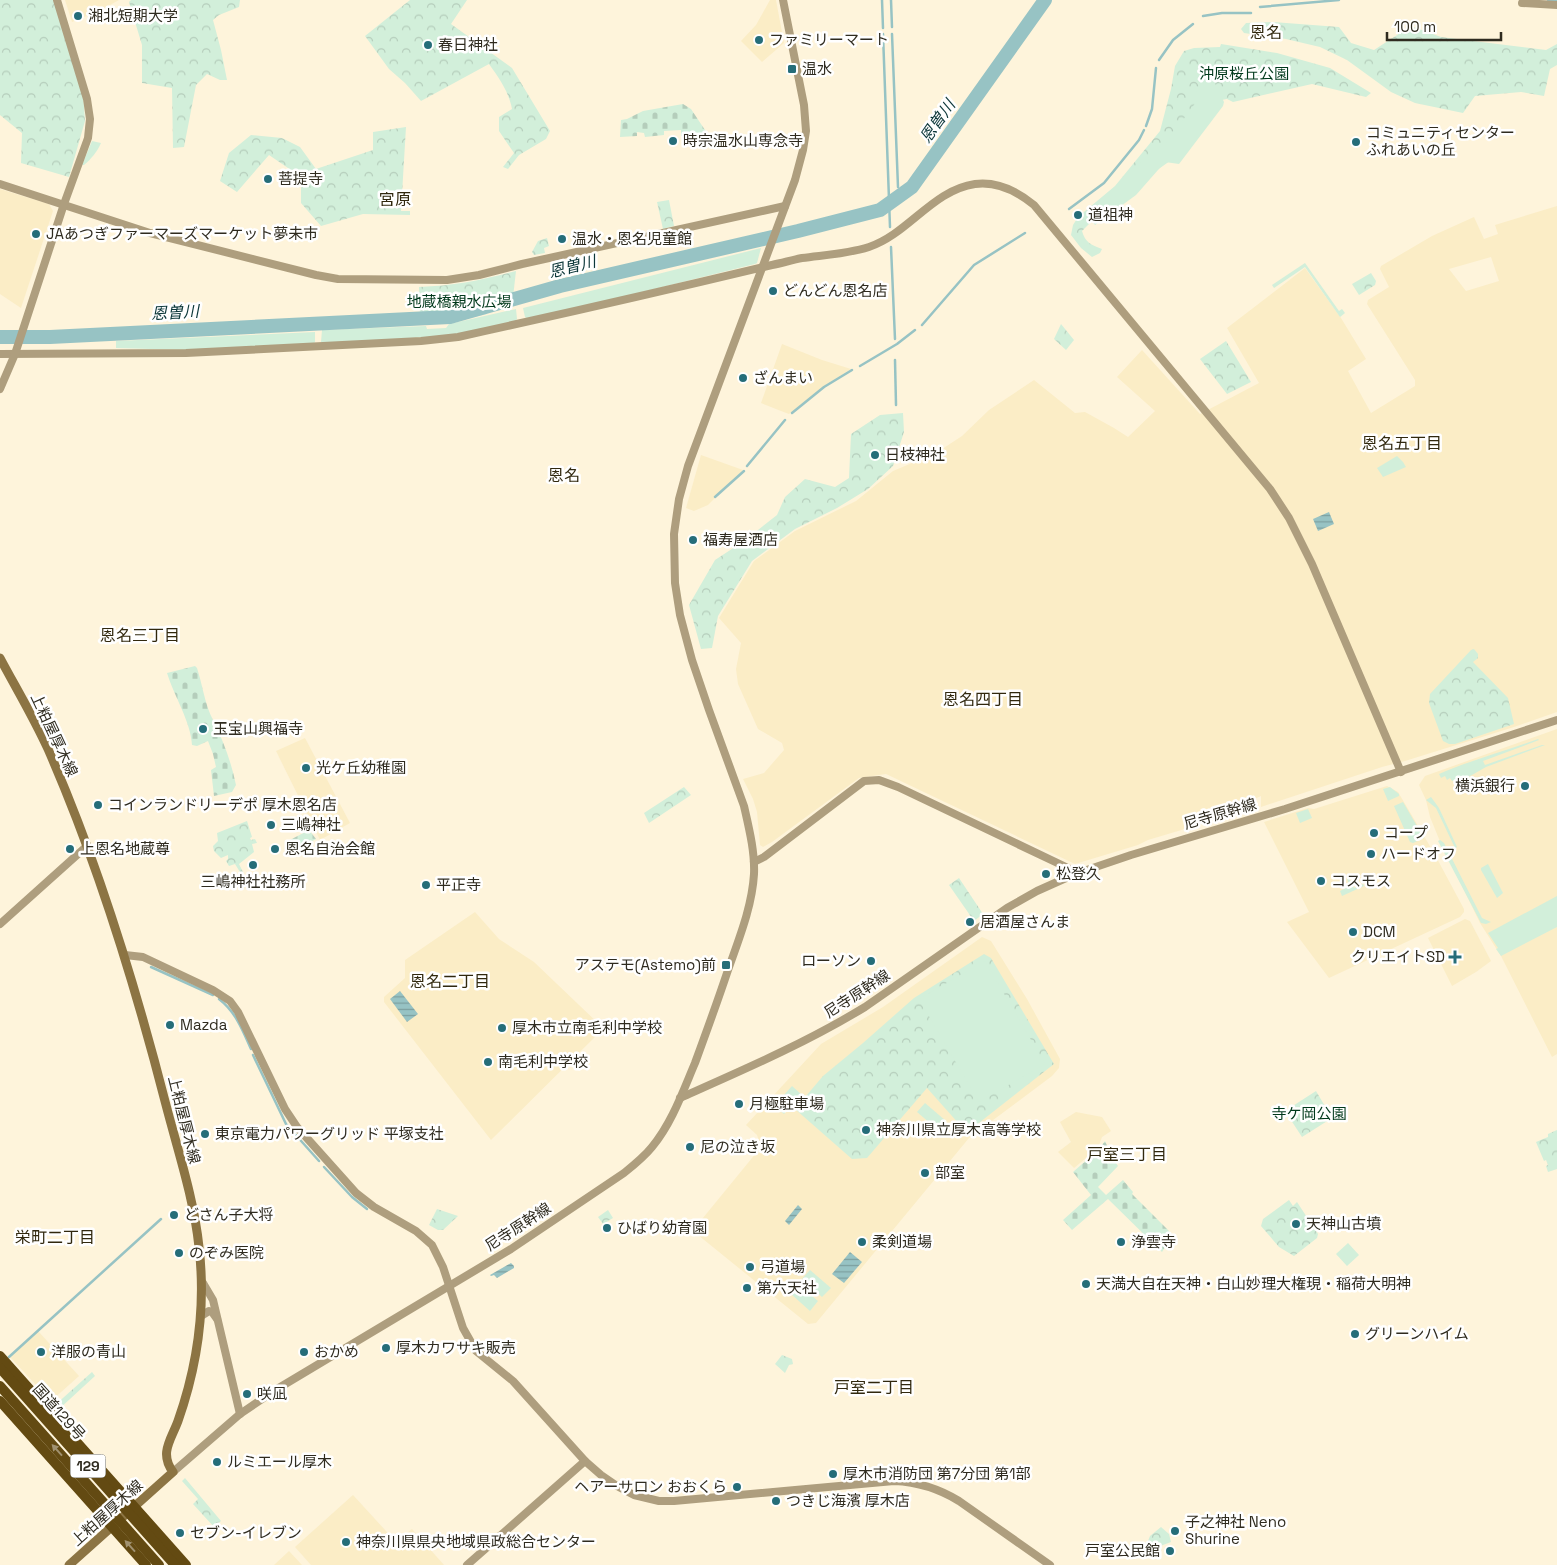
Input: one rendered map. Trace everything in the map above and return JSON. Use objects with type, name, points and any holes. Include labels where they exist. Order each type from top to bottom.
[{"type":"highway","name":"129","points":[[0,1356],[186,1565]]},
{"type":"highway","name":"国道129号","points":[[0,1368],[175,1565]]},
{"type":"highway","name":"国道129号","points":[[0,1386],[160,1565]]},
{"type":"highway","name":"129","points":[[0,1401],[146,1565]]},
{"type":"main road","name":"上粕屋厚木線","points":[[0,658],[47,747],[87,846],[125,955],[153,1053],[187,1189],[198,1239],[202,1283],[201,1316],[195,1364],[178,1422],[167,1447],[167,1463],[173,1472],[69,1565]]},
{"type":"street","points":[[0,389],[16,351],[64,204],[88,138],[90,119],[87,99],[57,0]]},
{"type":"street","points":[[680,1098],[717,1006],[740,933],[752,888],[754,862],[744,806],[692,660],[680,615],[675,583],[673,545],[675,523],[688,466],[771,246],[795,180],[803,150],[806,131],[804,105],[783,0]]},
{"type":"street","points":[[1522,3],[1557,5]]},
{"type":"street","points":[[0,184],[150,233],[338,279],[447,280],[479,275],[785,206]]},
{"type":"street","points":[[0,354],[16,351],[186,352],[421,341],[458,337],[800,259],[870,247],[888,238],[931,206],[960,188],[976,184],[993,184],[1006,187],[1022,195],[1034,205],[1052,226],[1251,464],[1289,518],[1312,564],[1401,772]]},
{"type":"street","name":"尼寺原幹線","points":[[173,1472],[240,1414],[277,1388],[536,1233],[586,1197],[624,1173],[653,1147],[680,1098],[773,1056],[842,1021],[1007,908],[1037,891],[1075,874],[1131,855],[1285,809],[1557,720]]},
{"type":"street","points":[[754,862],[764,857],[864,781],[879,780],[968,819],[1007,840],[1068,868],[1075,874]]},
{"type":"street","points":[[0,924],[87,846]]},
{"type":"street","points":[[125,955],[143,957],[213,990],[230,1002],[238,1012],[284,1109],[297,1127],[356,1193],[374,1207],[407,1225],[429,1242],[443,1267],[463,1328],[476,1351],[513,1381],[585,1461],[622,1489],[634,1495],[659,1500],[683,1501],[894,1481],[925,1485],[946,1493],[959,1501],[1050,1565]]},
{"type":"street","points":[[202,1283],[213,1300],[240,1414]]},
{"type":"street","points":[[201,1316],[209,1311],[218,1320]]},
{"type":"street","points":[[467,1565],[585,1461]]},
{"type":"shaded area","name":"湘北短期大学","points":[[65,0],[119,0],[72,22]]},
{"type":"shaded area","name":"ファミリーマート","points":[[770,0],[776,0],[784,43],[762,62],[741,41],[756,25]]},
{"type":"shaded area","name":"JAあつぎファーマーズマーケット夢未市","points":[[0,189],[49,204],[53,211],[21,308],[0,294]]},
{"type":"shaded area","points":[[1557,206],[1557,712],[1261,807],[1261,796],[1224,813],[1225,817],[1075,864],[886,774],[859,778],[772,842],[763,847],[760,845],[757,812],[743,779],[764,773],[784,750],[782,743],[758,729],[738,684],[736,669],[741,643],[719,618],[754,561],[795,531],[856,501],[893,471],[936,453],[962,436],[989,410],[1034,380],[1075,413],[1085,412],[1128,437],[1155,411],[1117,377],[1142,350],[1200,414],[1259,383],[1227,328],[1305,268],[1341,318],[1366,359],[1348,371],[1371,413],[1415,386],[1415,380],[1367,304],[1368,300],[1389,287],[1380,269],[1381,266],[1432,236],[1474,217],[1484,239],[1498,234],[1495,225]],"holes":[[[1491,257],[1499,281],[1466,291],[1449,269]]]},
{"type":"shaded area","points":[[782,344],[851,369],[824,386],[789,414],[761,403]]},
{"type":"shaded area","points":[[701,455],[743,470],[708,505],[694,511],[686,508]]},
{"type":"shaded area","points":[[1557,729],[1557,1054],[1552,1057],[1501,956],[1480,923],[1439,839],[1419,785],[1425,776]]},
{"type":"shaded area","points":[[305,738],[350,823],[320,840],[276,751]]},
{"type":"shaded area","points":[[1387,786],[1398,792],[1434,853],[1464,912],[1460,917],[1329,978],[1287,922],[1309,912],[1264,822],[1308,808],[1314,809]]},
{"type":"shaded area","name":"厚木市立南毛利中学校","points":[[475,912],[499,939],[534,962],[600,1025],[600,1032],[491,1140],[384,1002],[384,997],[405,978],[405,960]]},
{"type":"shaded area","points":[[1465,919],[1470,921],[1491,961],[1452,986],[1428,938]]},
{"type":"shaded area","name":"神奈川県立厚木高等学校","points":[[982,937],[991,941],[1027,999],[1060,1059],[1059,1068],[1052,1076],[969,1138],[816,1323],[808,1324],[698,1235],[696,1229],[698,1224],[761,1147],[757,1135],[746,1125],[821,1044],[883,1007]]},
{"type":"shaded area","points":[[1076,1112],[1102,1117],[1111,1131],[1102,1137],[1098,1148],[1074,1168],[1058,1152],[1071,1142],[1060,1122]]},
{"type":"shaded area","points":[[38,1331],[79,1376],[51,1401],[10,1357]]},
{"type":"shaded area","points":[[353,1495],[396,1542],[412,1529],[444,1565],[311,1565],[295,1547]]},
{"type":"shaded area","points":[[289,1551],[302,1565],[274,1565]]},
{"type":"green space","points":[[0,0],[55,0],[82,78],[85,121],[69,177],[21,163],[22,133],[0,115]]},
{"type":"green space","points":[[131,0],[240,0],[239,7],[219,15],[213,20],[227,80],[220,80],[207,74],[196,85],[184,147],[173,148],[172,88],[142,83],[142,45],[129,2]]},
{"type":"green space","name":"春日神社","points":[[410,0],[467,0],[451,24],[512,68],[550,131],[546,139],[519,155],[508,169],[503,167],[514,153],[499,131],[499,117],[512,109],[511,103],[500,80],[489,64],[421,101],[389,69],[365,36]]},
{"type":"green space","points":[[1273,22],[1339,27],[1351,43],[1374,50],[1411,26],[1441,37],[1546,50],[1557,44],[1557,65],[1550,69],[1544,96],[1521,92],[1475,96],[1463,113],[1415,103],[1391,92],[1347,60],[1320,47],[1286,39],[1244,33],[1241,29],[1246,23]]},
{"type":"green space","name":"沖原桜丘公園","points":[[1221,44],[1277,53],[1330,68],[1371,93],[1366,97],[1312,84],[1233,102],[1227,99],[1216,101],[1177,156],[1153,173],[1113,208],[1090,223],[1082,231],[1089,243],[1102,249],[1100,253],[1092,257],[1081,248],[1071,235],[1073,225],[1078,217],[1115,186],[1160,131],[1175,66],[1184,51],[1194,48],[1220,47]]},
{"type":"green space","points":[[1211,75],[1224,102],[1223,106],[1179,164],[1165,162],[1136,195],[1095,225],[1087,214],[1113,196],[1143,160],[1164,146],[1196,102],[1197,91],[1202,80]]},
{"type":"green space","points":[[683,104],[691,109],[707,133],[681,136],[681,130],[664,131],[664,135],[645,137],[644,133],[637,132],[637,136],[620,137],[621,120],[643,111]]},
{"type":"green space","points":[[406,127],[401,211],[410,211],[410,215],[363,214],[321,226],[301,203],[301,180],[269,155],[237,192],[220,181],[229,153],[251,135],[282,138],[300,147],[316,169],[373,150],[373,132]]},
{"type":"green space","points":[[92,141],[101,143],[92,157],[82,165]]},
{"type":"green space","points":[[669,200],[674,226],[663,229],[657,202]]},
{"type":"green space","points":[[547,238],[549,246],[544,248],[545,253],[534,255],[532,252],[538,241]]},
{"type":"green space","points":[[761,248],[757,263],[755,264],[530,320],[525,317],[523,308]]},
{"type":"green space","points":[[1305,263],[1339,311],[1342,309],[1345,313],[1340,317],[1305,267],[1274,288],[1272,285]]},
{"type":"green space","name":"地蔵橋親水広場","points":[[516,271],[513,297],[488,305],[487,314],[461,320],[432,323],[430,315],[420,315],[419,287],[468,282]]},
{"type":"green space","points":[[1371,273],[1376,281],[1375,285],[1359,295],[1352,284]]},
{"type":"green space","points":[[516,309],[517,319],[514,322],[458,335],[323,344],[321,342],[322,330],[426,326],[427,329],[446,328],[449,324]]},
{"type":"green space","points":[[1061,324],[1074,340],[1066,350],[1054,339]]},
{"type":"green space","points":[[315,332],[315,342],[313,344],[186,350],[116,348],[116,341]]},
{"type":"green space","points":[[1226,341],[1251,382],[1227,394],[1200,359]]},
{"type":"green space","points":[[903,413],[904,432],[893,466],[868,489],[837,508],[795,529],[752,561],[718,616],[712,648],[701,649],[689,605],[715,560],[744,541],[777,515],[785,497],[805,479],[835,487],[849,478],[851,434],[880,415]]},
{"type":"green space","points":[[1397,456],[1406,467],[1383,477],[1377,468]]},
{"type":"green space","points":[[1474,649],[1478,654],[1478,658],[1473,662],[1508,698],[1514,724],[1455,744],[1449,744],[1443,741],[1429,703],[1430,694]]},
{"type":"green space","points":[[195,666],[210,714],[232,768],[236,785],[232,792],[214,796],[211,770],[216,767],[213,754],[208,741],[197,746],[192,745],[189,727],[167,673]]},
{"type":"green space","points":[[1538,739],[1483,761],[1485,765],[1545,745],[1486,767],[1458,783],[1450,778],[1447,780],[1445,776],[1441,778],[1439,774],[1476,760]]},
{"type":"green space","points":[[684,787],[691,795],[649,823],[644,813]]},
{"type":"green space","points":[[1390,787],[1399,796],[1388,801],[1383,789]]},
{"type":"green space","points":[[1431,797],[1439,808],[1457,847],[1455,848],[1436,808],[1426,800]]},
{"type":"green space","points":[[1403,802],[1424,838],[1413,843],[1410,842],[1394,806]]},
{"type":"green space","points":[[1308,809],[1312,818],[1300,823],[1296,813]]},
{"type":"green space","points":[[247,821],[252,837],[250,838],[251,840],[255,839],[257,843],[252,844],[254,852],[239,864],[245,876],[243,877],[235,864],[229,866],[226,861],[228,855],[221,858],[214,851],[213,846],[218,841],[217,833]]},
{"type":"green space","points":[[309,830],[316,839],[296,850],[290,840]]},
{"type":"green space","points":[[1440,840],[1444,843],[1482,918],[1491,922],[1481,923],[1438,841]]},
{"type":"green space","points":[[1488,864],[1503,893],[1497,898],[1481,870],[1481,868]]},
{"type":"green space","points":[[959,878],[983,914],[974,921],[949,885]]},
{"type":"green space","points":[[1349,878],[1354,888],[1363,884],[1364,886],[1342,896],[1340,891],[1350,886],[1347,879]]},
{"type":"green space","points":[[1557,896],[1557,927],[1501,956],[1488,933]]},
{"type":"green space","points":[[984,954],[991,958],[1054,1064],[975,1126],[960,1125],[927,1088],[867,1158],[852,1159],[795,1109],[823,1076],[914,998]]},
{"type":"green space","points":[[985,961],[1045,1064],[979,1102],[919,999]]},
{"type":"green space","points":[[792,1086],[801,1094],[784,1114],[774,1106]]},
{"type":"green space","name":"寺ケ岡公園","points":[[1316,1091],[1332,1118],[1302,1137],[1285,1111]]},
{"type":"green space","points":[[925,1103],[946,1121],[938,1130],[917,1112]]},
{"type":"green space","points":[[1557,1130],[1557,1169],[1548,1172],[1546,1160],[1544,1161],[1536,1142],[1548,1137],[1548,1134]]},
{"type":"green space","points":[[1105,1141],[1118,1166],[1098,1187],[1106,1195],[1123,1180],[1133,1192],[1132,1194],[1173,1235],[1162,1252],[1108,1199],[1072,1230],[1063,1220],[1091,1195],[1073,1172],[1098,1150]]},
{"type":"green space","points":[[1289,1200],[1293,1206],[1297,1202],[1318,1234],[1317,1238],[1294,1256],[1279,1247],[1261,1226],[1263,1219]]},
{"type":"green space","points":[[437,1209],[458,1216],[443,1230],[438,1230],[429,1225]]},
{"type":"green space","points":[[608,1210],[613,1218],[603,1224],[598,1217]]},
{"type":"green space","points":[[1348,1243],[1359,1255],[1347,1266],[1336,1254]]},
{"type":"green space","points":[[810,1270],[831,1288],[822,1297],[802,1279]]},
{"type":"green space","points":[[799,1285],[818,1301],[810,1311],[791,1294]]},
{"type":"green space","points":[[782,1355],[792,1359],[793,1364],[789,1365],[785,1373],[775,1364]]},
{"type":"green space","points":[[92,1372],[95,1376],[58,1410],[54,1406]]},
{"type":"green space","points":[[185,1478],[221,1521],[214,1527],[193,1504],[198,1499],[182,1481]]},
{"type":"green space","points":[[1161,1527],[1169,1534],[1171,1542],[1155,1548],[1148,1541],[1150,1536]]},
{"type":"water","points":[[1329,512],[1334,524],[1318,531],[1313,519]]},
{"type":"water","points":[[400,991],[418,1014],[407,1022],[390,999]]},
{"type":"water","points":[[798,1205],[802,1209],[789,1225],[785,1221]]},
{"type":"water","points":[[850,1252],[862,1262],[844,1283],[832,1274]]},
{"type":"water","points":[[511,1263],[514,1268],[497,1278],[494,1275],[490,1275]]},
{"type":"waterway","points":[[882,0],[883,28]]},
{"type":"waterway","points":[[891,0],[892,27]]},
{"type":"waterway","name":"恩曽川","points":[[0,337],[50,337],[450,317],[560,286],[880,210],[912,187],[1045,0]]},
{"type":"waterway","points":[[1260,7],[1339,0]]},
{"type":"waterway","points":[[1548,0],[1557,1]]},
{"type":"waterway","points":[[1203,16],[1222,13],[1251,13]]},
{"type":"waterway","points":[[1159,60],[1173,40],[1193,24]]},
{"type":"waterway","points":[[883,34],[890,227]]},
{"type":"waterway","points":[[892,34],[898,187]]},
{"type":"waterway","points":[[1146,126],[1152,109],[1156,68]]},
{"type":"waterway","points":[[1069,209],[1104,183],[1139,140],[1144,130]]},
{"type":"waterway","name":"恩曽川","points":[[899,191],[901,195]]},
{"type":"waterway","points":[[922,325],[974,265],[1025,233]]},
{"type":"waterway","points":[[891,247],[895,339]]},
{"type":"waterway","points":[[860,366],[897,344],[915,330]]},
{"type":"waterway","points":[[895,360],[896,405]]},
{"type":"waterway","points":[[792,413],[824,387],[852,370]]},
{"type":"waterway","points":[[747,466],[785,420]]},
{"type":"waterway","points":[[715,497],[744,471]]},
{"type":"waterway","points":[[151,967],[213,995]]},
{"type":"waterway","points":[[219,999],[234,1016],[251,1049]]},
{"type":"waterway","points":[[253,1055],[286,1124],[319,1161]]},
{"type":"waterway","points":[[324,1167],[352,1197],[367,1209]]},
{"type":"waterway","points":[[9,1357],[161,1219]]},
{"type":"place","name":"湘北短期大学","points":[[78,16]]},
{"type":"place","name":"ファミリーマート","points":[[759,40]]},
{"type":"place","name":"春日神社","points":[[428,45]]},
{"type":"place","name":"温水","points":[[792,69]]},
{"type":"place","name":"時宗温水山専念寺","points":[[673,141]]},
{"type":"place","name":"コミュニティセンター ふれあいの丘","points":[[1356,142]]},
{"type":"place","name":"菩提寺","points":[[268,179]]},
{"type":"place","name":"道祖神","points":[[1078,215]]},
{"type":"place","name":"JAあつぎファーマーズマーケット夢未市","points":[[36,234]]},
{"type":"place","name":"温水・恩名児童館","points":[[562,239]]},
{"type":"place","name":"どんどん恩名店","points":[[773,291]]},
{"type":"place","name":"ざんまい","points":[[743,378]]},
{"type":"place","name":"日枝神社","points":[[875,455]]},
{"type":"place","name":"福寿屋酒店","points":[[693,540]]},
{"type":"place","name":"玉宝山興福寺","points":[[203,729]]},
{"type":"place","name":"光ケ丘幼稚園","points":[[306,768]]},
{"type":"place","name":"横浜銀行","points":[[1525,786]]},
{"type":"place","name":"コインランドリーデポ 厚木恩名店","points":[[98,805]]},
{"type":"place","name":"三嶋神社","points":[[271,825]]},
{"type":"place","name":"コープ","points":[[1374,833]]},
{"type":"place","name":"上恩名地蔵尊","points":[[70,849]]},
{"type":"place","name":"恩名自治会館","points":[[275,849]]},
{"type":"place","name":"ハードオフ","points":[[1371,854]]},
{"type":"place","name":"三嶋神社社務所","points":[[253,865]]},
{"type":"place","name":"松登久","points":[[1046,874]]},
{"type":"place","name":"コスモス","points":[[1321,881]]},
{"type":"place","name":"平正寺","points":[[426,885]]},
{"type":"place","name":"居酒屋さんま","points":[[970,922]]},
{"type":"place","name":"DCM","points":[[1353,932]]},
{"type":"place","name":"クリエイトSD","points":[[1455,957]]},
{"type":"place","name":"ローソン","points":[[871,961]]},
{"type":"place","name":"アステモ(Astemo)前","points":[[726,965]]},
{"type":"place","name":"Mazda","points":[[170,1025]]},
{"type":"place","name":"厚木市立南毛利中学校","points":[[502,1028]]},
{"type":"place","name":"南毛利中学校","points":[[488,1062]]},
{"type":"place","name":"月極駐車場","points":[[739,1104]]},
{"type":"place","name":"神奈川県立厚木高等学校","points":[[866,1130]]},
{"type":"place","name":"東京電力パワーグリッド 平塚支社","points":[[205,1134]]},
{"type":"place","name":"尼の泣き坂","points":[[690,1147]]},
{"type":"place","name":"部室","points":[[925,1173]]},
{"type":"place","name":"どさん子大将","points":[[174,1215]]},
{"type":"place","name":"天神山古墳","points":[[1296,1224]]},
{"type":"place","name":"ひばり幼育園","points":[[607,1228]]},
{"type":"place","name":"柔剣道場","points":[[862,1242]]},
{"type":"place","name":"浄雲寺","points":[[1121,1242]]},
{"type":"place","name":"のぞみ医院","points":[[179,1253]]},
{"type":"place","name":"弓道場","points":[[750,1267]]},
{"type":"place","name":"天満大自在天神・白山妙理大権現・稲荷大明神","points":[[1086,1284]]},
{"type":"place","name":"第六天社","points":[[747,1288]]},
{"type":"place","name":"グリーンハイム","points":[[1355,1334]]},
{"type":"place","name":"厚木カワサキ販売","points":[[386,1348]]},
{"type":"place","name":"洋服の青山","points":[[41,1352]]},
{"type":"place","name":"おかめ","points":[[304,1352]]},
{"type":"place","name":"咲凪","points":[[247,1394]]},
{"type":"place","name":"ルミエール厚木","points":[[217,1462]]},
{"type":"place","name":"厚木市消防団 第7分団 第1部","points":[[833,1474]]},
{"type":"place","name":"ヘアーサロン おおくら","points":[[737,1487]]},
{"type":"place","name":"つきじ海濱 厚木店","points":[[776,1501]]},
{"type":"place","name":"子之神社 Neno Shurine","points":[[1175,1531]]},
{"type":"place","name":"セブン-イレブン","points":[[180,1533]]},
{"type":"place","name":"神奈川県県央地域県政総合センター","points":[[346,1542]]},
{"type":"place","name":"戸室公民館","points":[[1170,1551]]},
{"type":"district","name":"恩名","points":[[1266,32]]},
{"type":"district","name":"宮原","points":[[395,199]]},
{"type":"district","name":"恩名五丁目","points":[[1402,443]]},
{"type":"district","name":"恩名","points":[[564,475]]},
{"type":"district","name":"恩名三丁目","points":[[140,635]]},
{"type":"district","name":"恩名四丁目","points":[[983,699]]},
{"type":"district","name":"恩名二丁目","points":[[450,981]]},
{"type":"district","name":"戸室三丁目","points":[[1127,1154]]},
{"type":"district","name":"栄町二丁目","points":[[55,1237]]},
{"type":"district","name":"戸室二丁目","points":[[874,1387]]}]
